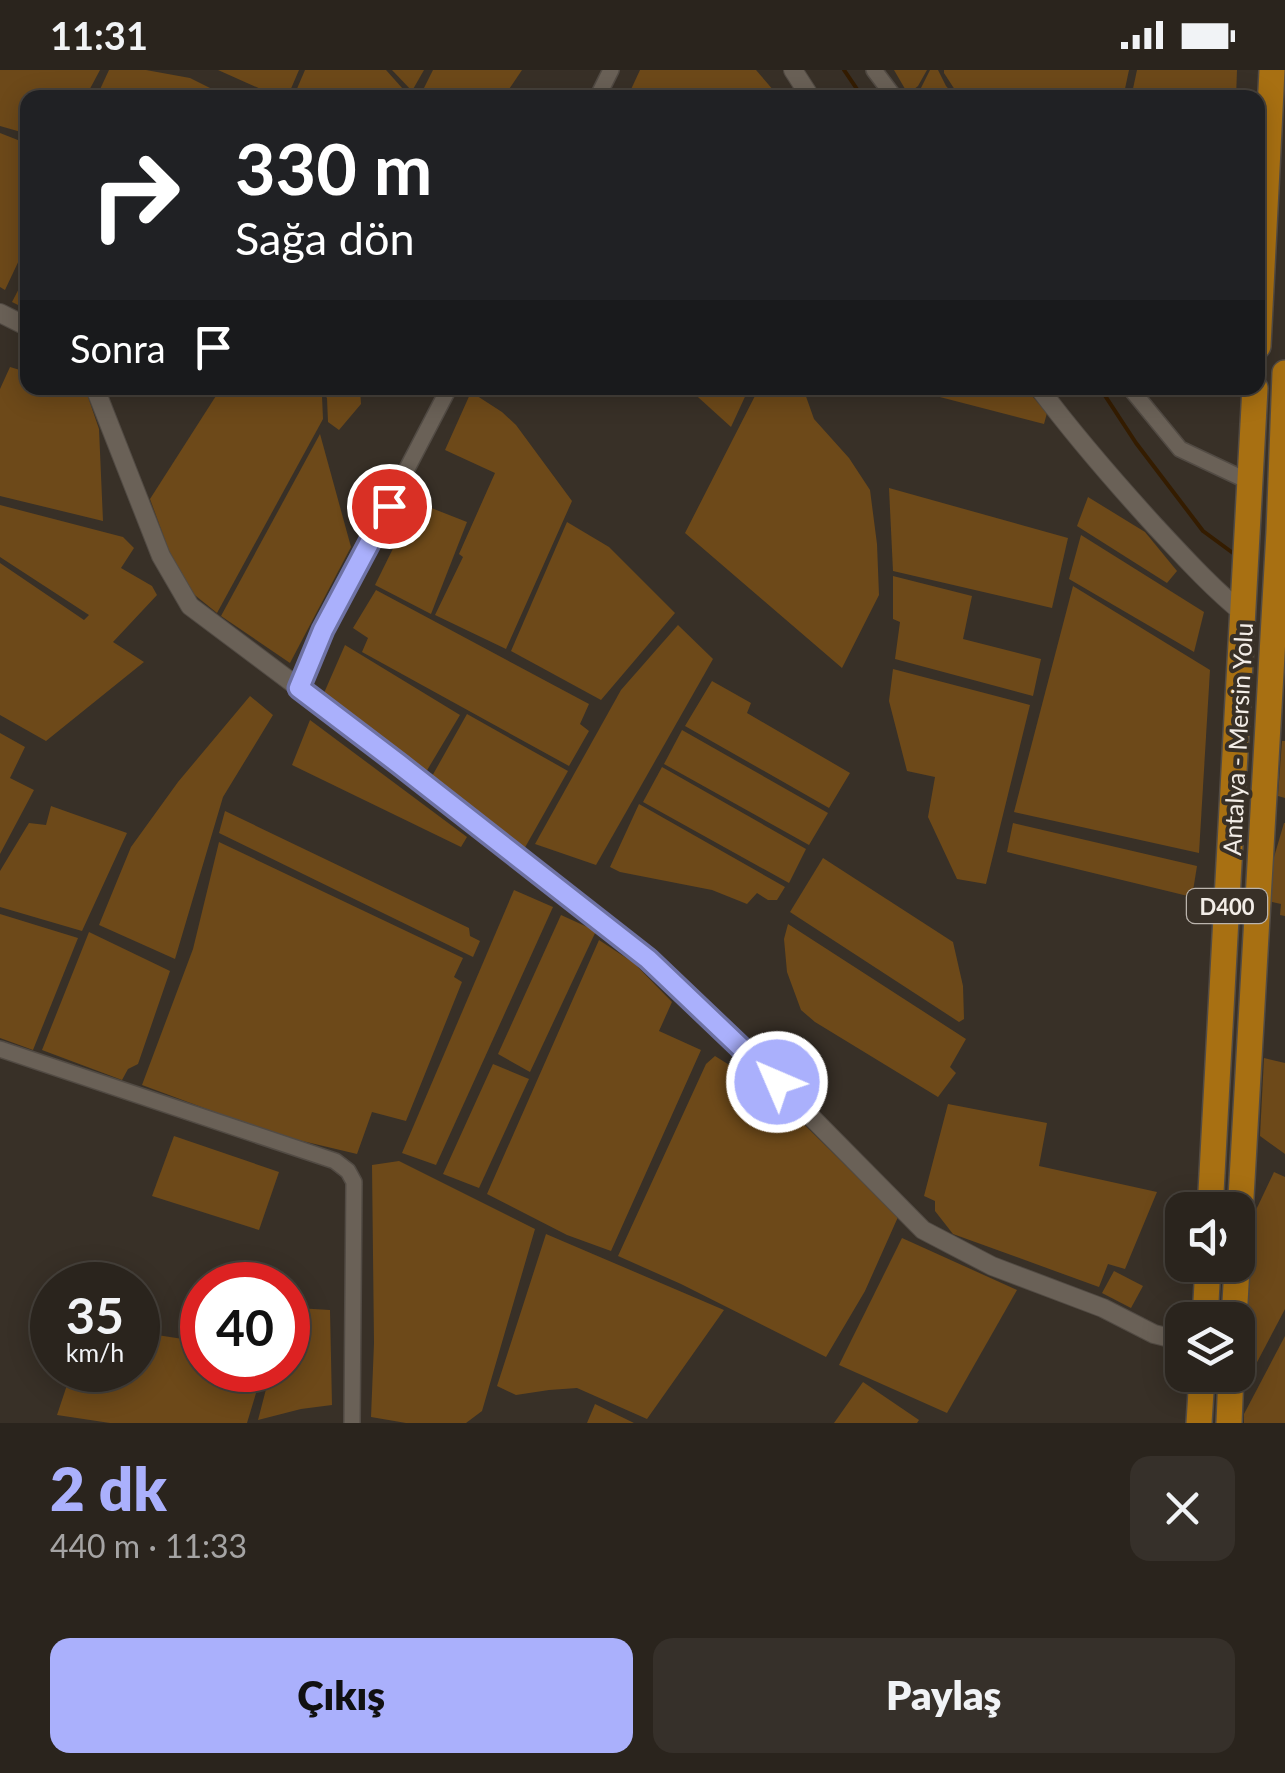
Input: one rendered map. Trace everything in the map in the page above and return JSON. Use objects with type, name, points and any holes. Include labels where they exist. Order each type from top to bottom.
[{"type":"highway","points":[[1265,208],[1272,70]]},
{"type":"highway","name":"Antalya - Mersin Yolu","points":[[1235,1302],[1279,648],[1275,615],[1285,373]]},
{"type":"highway","name":"Antalya - Mersin Yolu","points":[[1211,1192],[1255,395]]},
{"type":"highway","points":[[1199,1423],[1201,1392]]},
{"type":"highway","points":[[1228,1423],[1230,1392]]},
{"type":"street","points":[[98,395],[162,556],[190,606],[648,959],[751,1056],[923,1230],[992,1266],[1104,1308],[1165,1336]]},
{"type":"street","points":[[299,688],[323,630],[446,395]]},
{"type":"street","points":[[1044,395],[1121,489],[1212,588],[1244,608]]},
{"type":"street","points":[[1136,395],[1180,449],[1250,482]]},
{"type":"street","points":[[0,1050],[335,1162],[348,1172],[354,1182],[352,1423]]},
{"type":"building","points":[[0,70],[100,70],[89,90],[20,90],[20,132],[0,126]]},
{"type":"building","points":[[109,70],[146,70],[190,78],[214,90],[100,90]]},
{"type":"building","points":[[218,70],[299,70],[290,90],[263,90]]},
{"type":"building","points":[[305,70],[386,70],[404,90],[296,90]]},
{"type":"building","points":[[392,70],[424,70],[411,90]]},
{"type":"building","points":[[433,70],[522,70],[508,90],[423,90]]},
{"type":"building","points":[[640,70],[756,70],[773,90],[631,90]]},
{"type":"building","points":[[894,70],[927,70],[918,86],[906,90]]},
{"type":"building","points":[[930,70],[938,70],[950,90],[920,90]]},
{"type":"building","points":[[1129,70],[1125,90],[955,90],[944,73]]},
{"type":"building","points":[[1137,70],[1237,70],[1236,90],[1133,90]]},
{"type":"building","points":[[0,133],[20,141],[20,258],[5,290],[0,287]]},
{"type":"building","points":[[20,286],[20,306],[12,302]]},
{"type":"building","points":[[10,367],[20,370],[20,395],[87,395],[99,429],[103,521],[0,496],[0,389]]},
{"type":"building","points":[[217,395],[322,396],[323,419],[217,613],[191,592],[176,570],[150,499]]},
{"type":"building","points":[[325,395],[360,395],[361,404],[339,430],[328,422]]},
{"type":"building","points":[[470,395],[476,395],[516,425],[572,501],[506,649],[435,615],[463,557],[459,554],[495,473],[445,450]]},
{"type":"building","points":[[696,395],[746,395],[731,427]]},
{"type":"building","points":[[755,395],[805,395],[814,419],[849,458],[870,490],[879,595],[842,668],[685,533]]},
{"type":"building","points":[[932,395],[1031,395],[1047,413],[1044,424]]},
{"type":"building","points":[[320,434],[351,547],[290,663],[221,616]]},
{"type":"building","points":[[889,488],[1068,538],[1052,608],[893,571]]},
{"type":"building","points":[[1088,497],[1145,532],[1177,571],[1167,583],[1077,526]]},
{"type":"building","points":[[416,502],[467,522],[431,614],[375,585]]},
{"type":"building","points":[[0,505],[123,537],[134,548],[121,568],[152,586],[157,595],[113,642],[144,662],[46,741],[0,715],[0,563],[84,620],[89,615],[0,557]]},
{"type":"building","points":[[567,522],[609,547],[675,613],[601,700],[511,651]]},
{"type":"building","points":[[1081,535],[1204,612],[1194,652],[1069,579]]},
{"type":"building","points":[[893,576],[972,596],[963,639],[1041,659],[1033,696],[895,659],[900,622],[893,619]]},
{"type":"building","points":[[1073,586],[1210,670],[1199,853],[1014,812]]},
{"type":"building","points":[[376,590],[589,704],[580,724],[589,731],[569,766],[362,652],[368,638],[353,628]]},
{"type":"building","points":[[678,625],[713,659],[596,865],[535,844],[621,690]]},
{"type":"building","points":[[345,645],[460,715],[426,772],[324,693]]},
{"type":"building","points":[[893,669],[1030,705],[986,884],[957,879],[928,817],[935,777],[907,771],[889,701]]},
{"type":"building","points":[[712,681],[751,703],[747,713],[850,773],[829,808],[685,726]]},
{"type":"building","points":[[250,696],[273,715],[223,797],[175,959],[99,925],[131,847],[178,782]]},
{"type":"building","points":[[467,714],[568,771],[523,851],[431,778]]},
{"type":"building","points":[[310,720],[467,837],[461,847],[292,765]]},
{"type":"building","points":[[682,730],[828,813],[809,845],[664,764]]},
{"type":"building","points":[[0,733],[25,747],[10,778],[34,790],[0,854]]},
{"type":"building","points":[[1285,741],[1285,798],[1278,796]]},
{"type":"building","points":[[662,767],[806,849],[789,883],[643,802]]},
{"type":"building","points":[[639,804],[785,887],[777,900],[757,893],[747,904],[712,890],[610,867]]},
{"type":"building","points":[[51,806],[127,833],[82,931],[0,907],[0,871],[29,823],[46,825]]},
{"type":"building","points":[[225,811],[469,928],[470,936],[480,941],[473,957],[219,833]]},
{"type":"building","points":[[1013,823],[1197,866],[1192,897],[1007,852]]},
{"type":"building","points":[[1284,823],[1285,916],[1280,915],[1281,904],[1268,901],[1272,864]]},
{"type":"building","points":[[219,842],[463,958],[454,977],[462,982],[406,1121],[372,1112],[357,1154],[277,1135],[142,1085],[193,949]]},
{"type":"building","points":[[823,858],[953,942],[963,986],[964,1019],[959,1022],[790,912]]},
{"type":"building","points":[[514,890],[553,907],[436,1165],[402,1153]]},
{"type":"building","points":[[0,914],[78,938],[33,1050],[0,1038]]},
{"type":"building","points":[[561,915],[596,931],[530,1072],[498,1054]]},
{"type":"building","points":[[788,924],[966,1039],[950,1067],[956,1073],[938,1097],[801,1010],[787,972],[784,939]]},
{"type":"building","points":[[89,932],[170,971],[138,1064],[128,1069],[122,1080],[42,1050]]},
{"type":"building","points":[[599,940],[634,963],[672,1002],[659,1031],[701,1050],[611,1251],[567,1235],[487,1194]]},
{"type":"building","points":[[715,1056],[769,1090],[898,1217],[865,1291],[826,1357],[618,1256],[706,1064]]},
{"type":"building","points":[[1264,1058],[1285,1063],[1285,1154],[1260,1136]]},
{"type":"building","points":[[493,1064],[529,1079],[479,1188],[443,1174]]},
{"type":"building","points":[[948,1104],[1047,1123],[1039,1166],[1157,1192],[1125,1269],[1108,1264],[1099,1287],[953,1234],[935,1211],[935,1201],[924,1196]]},
{"type":"building","points":[[174,1136],[279,1172],[259,1230],[152,1196]]},
{"type":"building","points":[[399,1161],[535,1229],[482,1411],[466,1423],[406,1423],[371,1417],[372,1165]]},
{"type":"building","points":[[1274,1172],[1285,1177],[1285,1309],[1255,1366],[1255,1302],[1243,1302],[1244,1282],[1255,1282],[1255,1212]]},
{"type":"building","points":[[546,1234],[724,1310],[647,1419],[577,1388],[516,1395],[497,1386]]},
{"type":"building","points":[[902,1238],[1017,1290],[947,1413],[839,1365]]},
{"type":"building","points":[[1114,1271],[1143,1286],[1131,1308],[1102,1293]]},
{"type":"building","points":[[310,1309],[330,1310],[332,1405],[258,1420],[265,1392],[310,1392]]},
{"type":"building","points":[[160,1335],[180,1339],[180,1392],[256,1392],[247,1423],[110,1423],[57,1415],[65,1392],[160,1392]]},
{"type":"building","points":[[1285,1336],[1285,1423],[1244,1423],[1244,1414]]},
{"type":"building","points":[[863,1382],[919,1420],[917,1423],[834,1423]]},
{"type":"building","points":[[595,1404],[634,1423],[587,1423]]},
{"type":"waterway","points":[[844,70],[858,90]]},
{"type":"waterway","points":[[1105,395],[1203,531],[1237,556]]},
{"type":"route","points":[[389,506],[323,630],[299,688],[648,959],[777,1082]]}]
